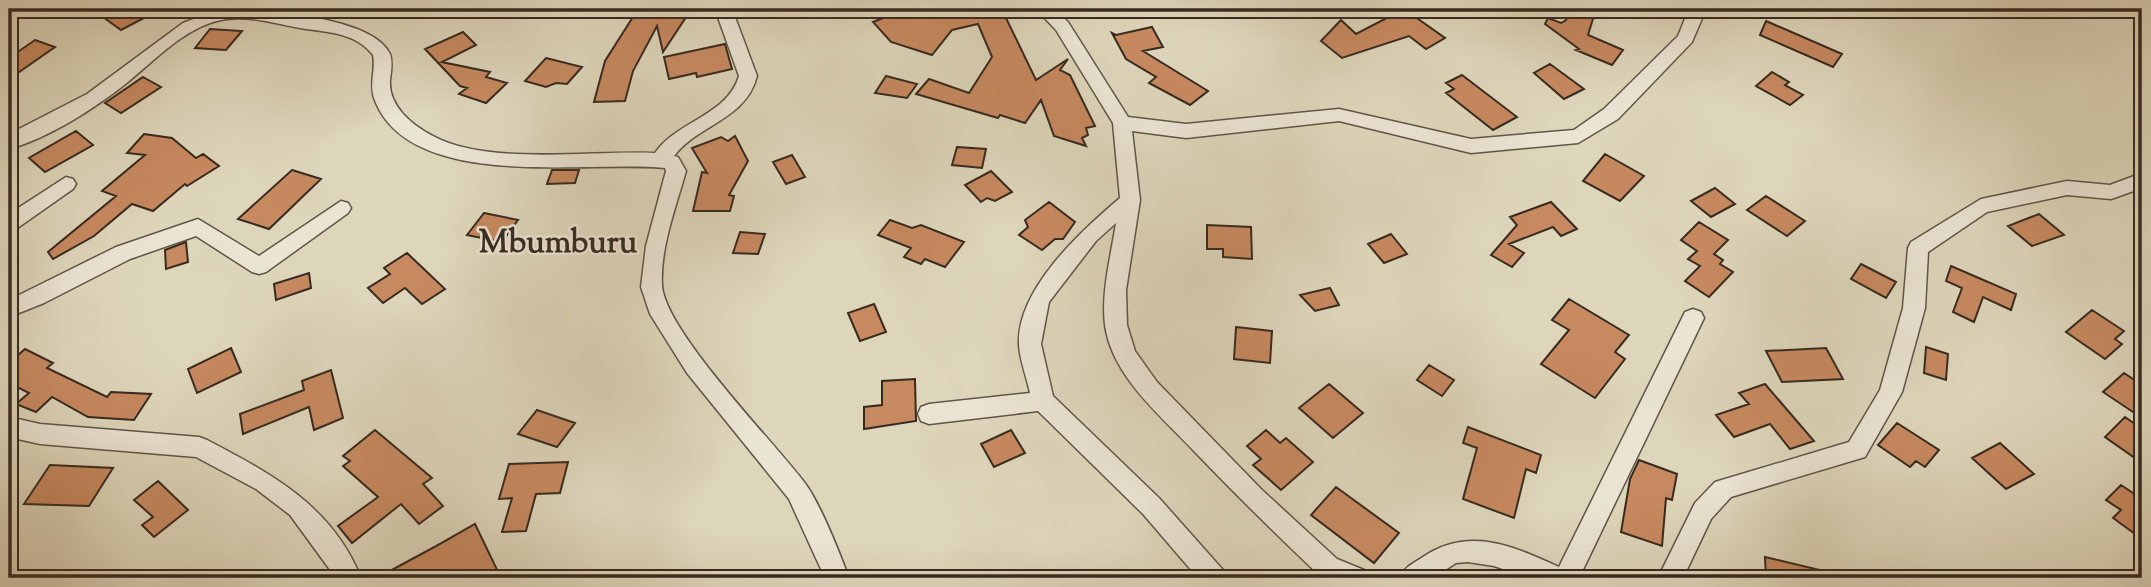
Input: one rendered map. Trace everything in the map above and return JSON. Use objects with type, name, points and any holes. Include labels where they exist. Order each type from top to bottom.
[{"type":"street","points":[[661,160],[671,146],[733,102],[747,85],[748,76],[723,9]]},
{"type":"street","points":[[1044,9],[1062,26],[1122,123],[1130,200],[1116,290],[1116,325],[1125,354],[1149,389],[1254,498],[1328,567],[1355,578]]},
{"type":"street","points":[[1122,123],[1186,131],[1339,115],[1471,146],[1578,136],[1611,114],[1686,38],[1697,9]]},
{"type":"street","points":[[9,142],[41,128],[95,97],[173,38],[220,14],[329,26],[359,35],[382,52],[384,62],[381,88],[393,113],[423,139],[444,148],[504,158],[671,162],[676,171],[656,246],[651,287],[661,314],[695,367],[798,492],[837,578]]},
{"type":"street","points":[[1670,578],[1703,511],[1723,489],[1857,450],[1891,392],[1914,308],[1919,248],[1981,206],[2067,188],[2111,192],[2142,180]]},
{"type":"street","points":[[9,224],[66,184]]},
{"type":"street","points":[[1130,200],[1089,236],[1039,299],[1030,344],[1043,401],[1150,506],[1214,578]]},
{"type":"street","points":[[9,309],[37,298],[123,253],[198,228],[259,266],[341,208]]},
{"type":"street","points":[[1566,578],[1693,318]]},
{"type":"street","points":[[929,414],[1043,401]]},
{"type":"street","points":[[9,427],[40,434],[199,446],[264,482],[298,507],[339,559],[349,578]]},
{"type":"street","points":[[1412,578],[1453,552],[1491,554],[1556,578]]},
{"type":"building","points":[[92,9],[161,9],[121,30]]},
{"type":"building","points":[[638,9],[663,13],[665,9],[690,11],[663,52],[657,26],[633,71],[625,101],[594,102],[605,61]]},
{"type":"building","points":[[906,9],[915,18],[958,9],[1018,9],[1018,16],[1006,18],[1036,80],[1068,59],[1060,70],[1070,75],[1095,126],[1086,128],[1088,135],[1082,138],[1086,146],[1054,136],[1041,100],[1025,123],[1000,115],[998,118],[916,94],[929,79],[969,93],[992,57],[978,24],[952,30],[932,55],[891,42],[873,22]]},
{"type":"building","points":[[1404,9],[1445,38],[1426,49],[1409,36],[1342,58],[1321,41],[1341,20],[1356,34]]},
{"type":"building","points":[[1571,9],[1596,9],[1588,35],[1623,50],[1612,65],[1576,50],[1579,49],[1545,24],[1548,18],[1561,23],[1566,20]]},
{"type":"building","points":[[1766,21],[1842,54],[1833,67],[1760,35]]},
{"type":"building","points":[[1152,27],[1163,47],[1143,51],[1208,91],[1190,105],[1149,83],[1156,77],[1126,59],[1112,33],[1116,35]]},
{"type":"building","points":[[210,29],[242,31],[226,50],[195,48]]},
{"type":"building","points":[[463,32],[476,45],[442,62],[490,72],[486,77],[507,83],[486,103],[459,94],[467,88],[460,86],[425,49]]},
{"type":"building","points":[[35,40],[55,47],[9,79],[9,58]]},
{"type":"building","points":[[725,44],[732,69],[697,77],[696,73],[669,79],[664,57]]},
{"type":"building","points":[[546,58],[582,67],[567,84],[556,83],[546,87],[525,81]]},
{"type":"building","points":[[1550,64],[1584,89],[1564,99],[1534,73]]},
{"type":"building","points":[[1772,72],[1789,82],[1785,85],[1803,95],[1790,105],[1756,86]]},
{"type":"building","points":[[1462,75],[1517,117],[1493,130],[1446,93],[1454,89],[1446,83]]},
{"type":"building","points":[[886,76],[917,84],[907,98],[875,93]]},
{"type":"building","points":[[143,77],[161,87],[121,113],[105,103]]},
{"type":"building","points":[[76,131],[93,145],[45,172],[29,158]]},
{"type":"building","points":[[144,134],[172,138],[196,158],[203,154],[219,166],[187,186],[185,184],[153,211],[132,204],[94,236],[53,259],[48,252],[116,196],[102,191],[145,155],[127,153]]},
{"type":"building","points":[[735,136],[748,161],[729,195],[734,196],[730,211],[693,211],[702,172],[707,173],[692,148],[721,137],[728,141]]},
{"type":"building","points":[[957,147],[986,149],[982,168],[952,165]]},
{"type":"building","points":[[1605,154],[1644,176],[1620,201],[1583,181]]},
{"type":"building","points":[[792,155],[805,177],[786,184],[773,162]]},
{"type":"building","points":[[292,170],[321,179],[269,229],[238,219]]},
{"type":"building","points":[[552,170],[579,170],[575,183],[547,184]]},
{"type":"building","points":[[991,171],[1012,192],[995,201],[987,198],[981,202],[965,185]]},
{"type":"building","points":[[1715,188],[1735,204],[1711,217],[1691,201]]},
{"type":"building","points":[[1766,196],[1805,221],[1787,236],[1747,210]]},
{"type":"building","points":[[1049,202],[1075,222],[1063,239],[1055,239],[1042,250],[1019,235],[1028,227],[1025,220]]},
{"type":"building","points":[[1551,202],[1577,229],[1561,236],[1553,227],[1509,244],[1524,253],[1512,267],[1491,255],[1517,225],[1510,217]]},
{"type":"building","points":[[484,213],[518,220],[502,242],[467,235]]},
{"type":"building","points":[[2039,214],[2064,235],[2032,246],[2008,226]]},
{"type":"building","points":[[890,220],[912,228],[921,225],[964,242],[945,267],[925,259],[921,264],[904,257],[911,248],[878,235]]},
{"type":"building","points":[[1699,222],[1728,240],[1714,254],[1723,260],[1720,264],[1733,272],[1709,297],[1685,281],[1700,266],[1688,259],[1697,251],[1681,240]]},
{"type":"building","points":[[1207,225],[1251,227],[1252,259],[1223,257],[1223,249],[1207,249]]},
{"type":"building","points":[[740,232],[765,234],[758,254],[733,253]]},
{"type":"building","points":[[1391,234],[1407,254],[1384,263],[1368,244]]},
{"type":"building","points":[[186,242],[188,262],[166,269],[165,250]]},
{"type":"building","points":[[407,253],[445,289],[422,304],[405,288],[383,303],[368,288],[390,274],[384,268]]},
{"type":"building","points":[[1861,264],[1896,282],[1886,298],[1851,279]]},
{"type":"building","points":[[1951,266],[2016,294],[2011,310],[1983,297],[1974,322],[1953,312],[1962,288],[1946,281]]},
{"type":"building","points":[[309,273],[311,288],[276,300],[274,284]]},
{"type":"building","points":[[1330,288],[1339,305],[1315,311],[1300,295]]},
{"type":"building","points":[[1569,299],[1629,335],[1615,352],[1625,359],[1595,398],[1541,364],[1569,330],[1552,320]]},
{"type":"building","points":[[874,304],[886,332],[860,341],[848,313]]},
{"type":"building","points":[[2092,310],[2124,331],[2115,339],[2122,344],[2105,359],[2066,332]]},
{"type":"building","points":[[1236,327],[1272,331],[1270,363],[1234,359]]},
{"type":"building","points":[[1926,347],[1948,354],[1946,380],[1924,373]]},
{"type":"building","points":[[231,348],[241,372],[197,393],[188,369]]},
{"type":"building","points":[[1826,348],[1843,379],[1782,382],[1766,351]]},
{"type":"building","points":[[25,349],[53,363],[47,368],[107,397],[111,392],[151,394],[134,420],[88,417],[52,397],[36,412],[16,404],[29,393],[9,383],[9,363]]},
{"type":"building","points":[[1429,365],[1454,380],[1442,396],[1417,380]]},
{"type":"building","points":[[331,370],[343,418],[314,430],[309,407],[243,434],[240,414],[304,390],[302,381]]},
{"type":"building","points":[[2124,373],[2142,385],[2142,418],[2103,392]]},
{"type":"building","points":[[915,379],[916,421],[864,429],[864,407],[882,405],[882,381]]},
{"type":"building","points":[[1329,384],[1363,413],[1333,438],[1299,408]]},
{"type":"building","points":[[1765,384],[1814,441],[1790,449],[1770,424],[1734,437],[1716,415],[1749,404],[1739,393]]},
{"type":"building","points":[[537,410],[575,423],[557,447],[518,434]]},
{"type":"building","points":[[2125,417],[2142,429],[2142,463],[2105,437]]},
{"type":"building","points":[[1897,423],[1939,450],[1925,467],[1916,461],[1910,467],[1878,445]]},
{"type":"building","points":[[1468,427],[1541,455],[1536,473],[1526,469],[1514,518],[1463,499],[1477,448],[1463,443]]},
{"type":"building","points":[[375,430],[432,478],[423,484],[443,506],[419,524],[401,504],[352,543],[338,526],[378,497],[343,466],[350,461],[343,456]]},
{"type":"building","points":[[1011,430],[1025,453],[994,467],[981,444]]},
{"type":"building","points":[[1266,430],[1280,443],[1286,438],[1313,462],[1281,490],[1253,465],[1261,459],[1247,446]]},
{"type":"building","points":[[2000,443],[2034,474],[2006,489],[1972,458]]},
{"type":"building","points":[[1639,460],[1677,474],[1672,500],[1666,498],[1662,546],[1621,532],[1630,479]]},
{"type":"building","points":[[568,462],[560,493],[536,494],[526,531],[502,532],[512,498],[499,499],[509,464]]},
{"type":"building","points":[[50,465],[113,468],[89,506],[24,504]]},
{"type":"building","points":[[158,481],[188,510],[154,537],[142,525],[153,517],[134,500]]},
{"type":"building","points":[[2121,485],[2142,499],[2142,539],[2113,518],[2121,510],[2106,500]]},
{"type":"building","points":[[1336,487],[1399,533],[1374,563],[1311,515]]},
{"type":"building","points":[[475,524],[501,578],[377,578],[438,545]]},
{"type":"building","points":[[1765,557],[1828,572],[1827,578],[1766,578]]},
{"type":"district","name":"Mbumburu","points":[[558,244]]}]
